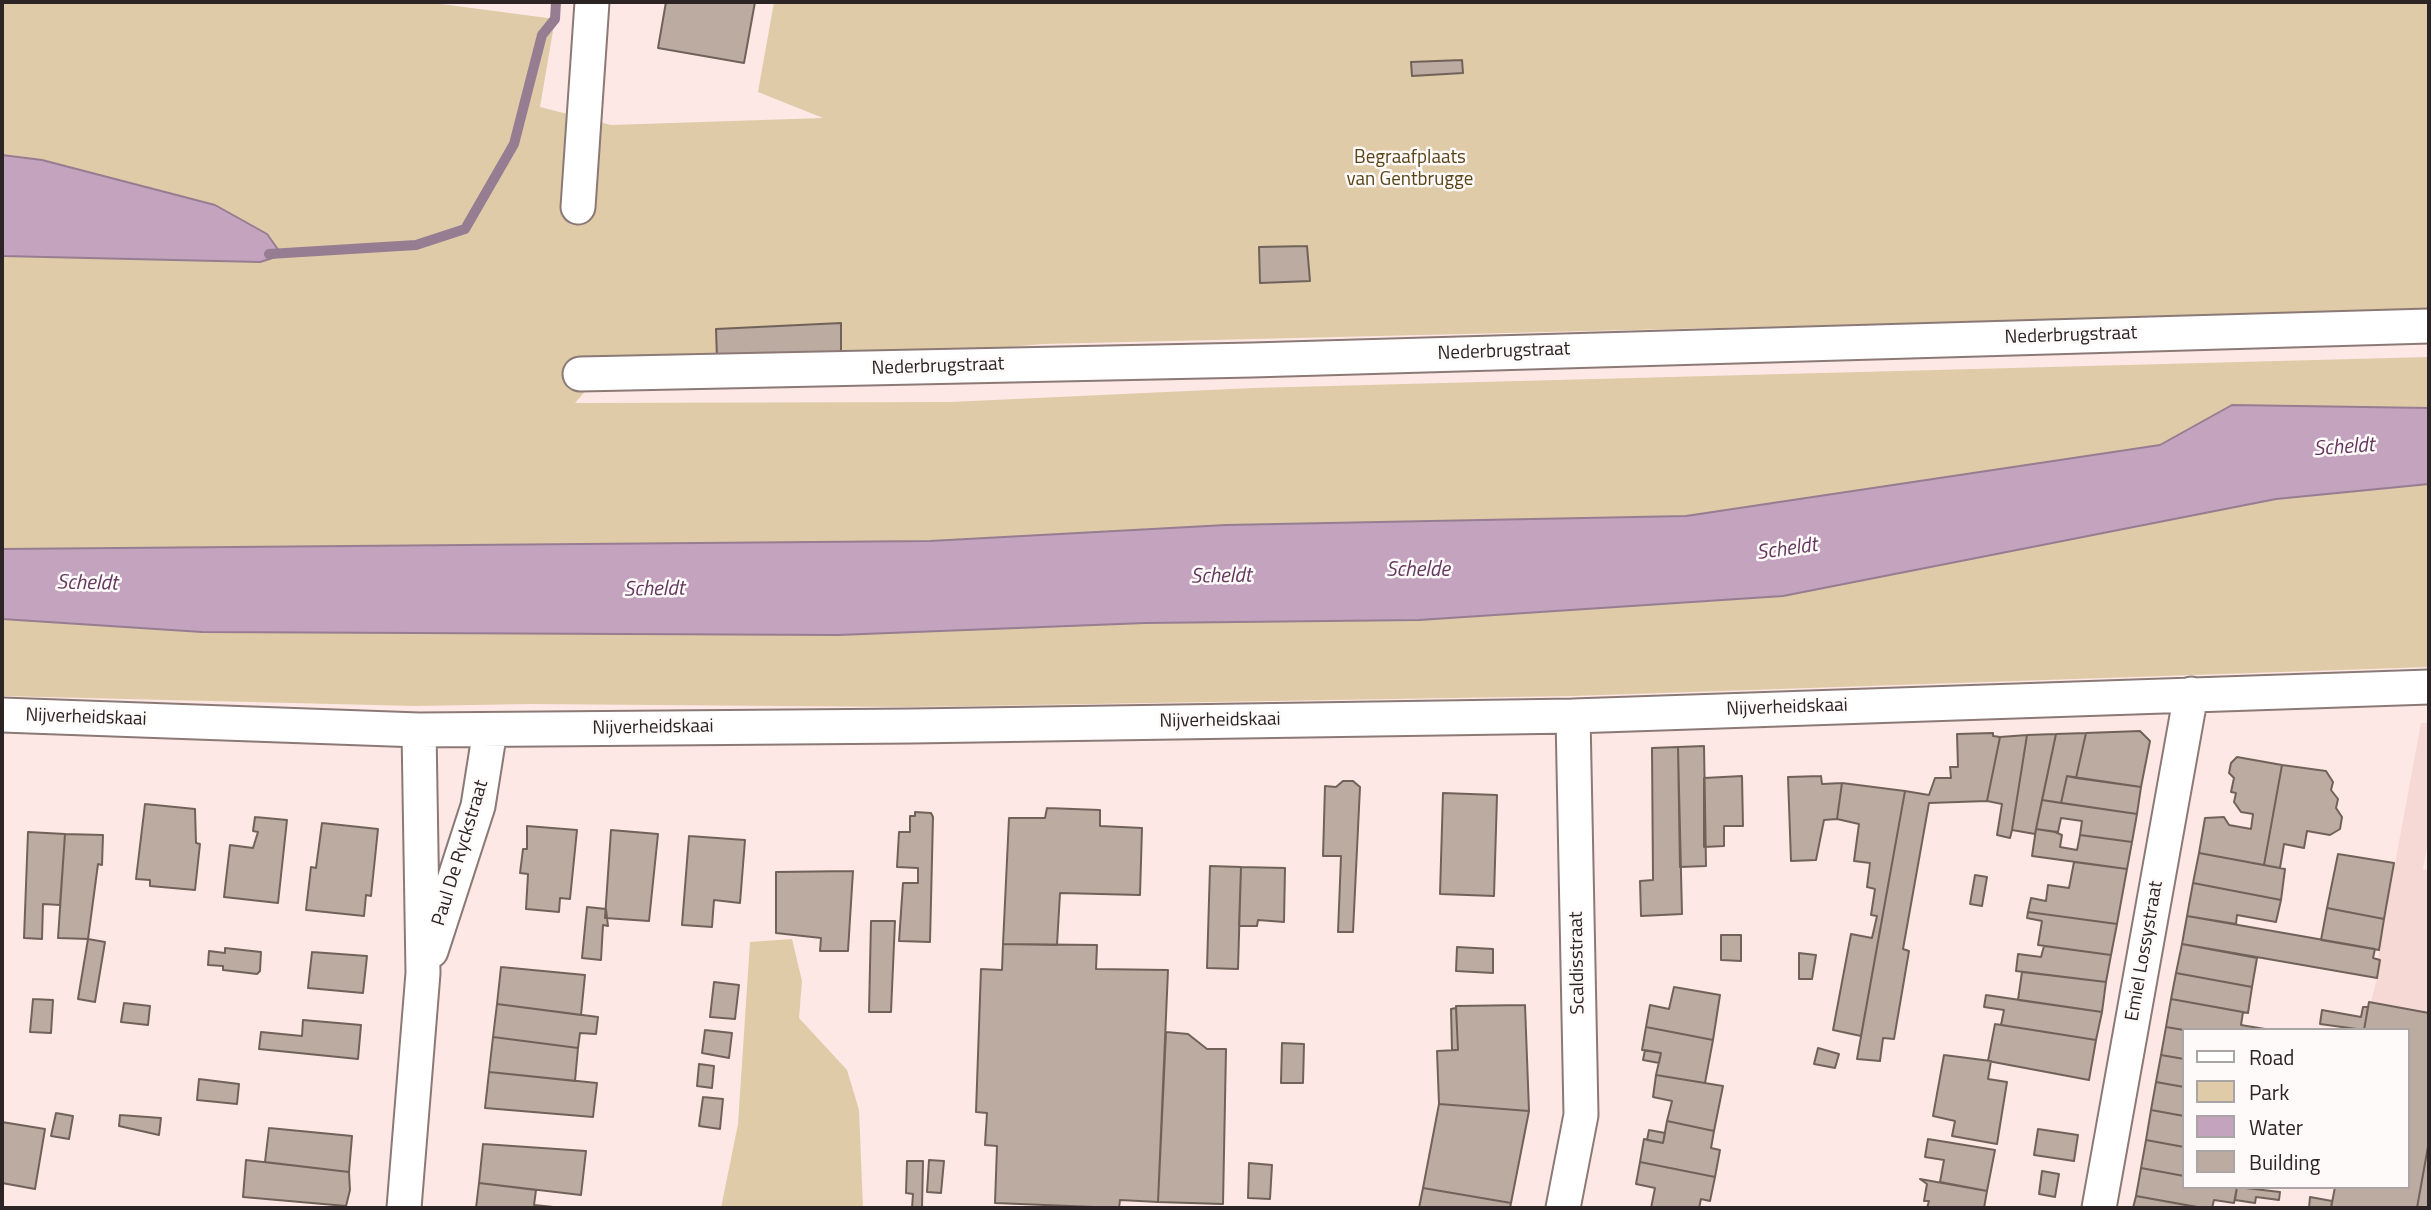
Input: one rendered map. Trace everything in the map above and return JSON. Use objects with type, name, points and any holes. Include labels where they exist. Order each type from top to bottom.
[{"type":"street","points":[[578,207],[592,2]]},
{"type":"street","name":"Nederbrugstraat","points":[[580,374],[1252,360],[2429,326]]},
{"type":"street","name":"Nijverheidskaai","points":[[5,720],[490,730],[1573,716],[2429,687]]},
{"type":"street","name":"Emiel Lossystraat","points":[[2099,1208],[2191,694]]},
{"type":"street","name":"Scaldisstraat","points":[[1563,1208],[1581,1115],[1573,716]]},
{"type":"street","name":"Paul De Ryckstraat","points":[[404,1208],[423,973],[419,730]]},
{"type":"street","name":"Paul De Ryckstraat","points":[[423,973],[478,806],[490,730]]},
{"type":"shaded area","points":[[2421,723],[2429,723],[2429,836],[2423,869],[2429,870],[2429,1208],[2331,1208],[2335,1189],[2410,1189],[2410,1028],[2364,1028],[2377,978],[2379,950]]},
{"type":"green space","name":"Begraafplaats van Gentbrugge","points":[[3,2],[426,2],[555,19],[540,107],[611,125],[823,118],[758,92],[774,2],[2429,2],[2429,311],[1044,344],[893,357],[612,360],[575,403],[950,402],[1253,388],[2429,357],[2429,408],[2232,405],[2160,445],[1686,516],[1226,525],[930,541],[2,549]]},
{"type":"green space","points":[[2429,484],[2429,667],[1573,696],[911,707],[530,704],[416,706],[2,696],[2,619],[202,632],[838,635],[1145,623],[1419,620],[1783,596],[2276,499]]},
{"type":"green space","points":[[792,939],[802,981],[799,1018],[847,1070],[859,1110],[863,1208],[721,1208],[738,1124],[750,942]]},
{"type":"water","points":[[2,155],[42,160],[215,205],[267,234],[282,255],[260,262],[2,256]]},
{"type":"water","name":"Schelde","points":[[2232,405],[2429,408],[2429,484],[2276,499],[1783,596],[1419,620],[1145,623],[838,635],[202,632],[2,619],[2,549],[930,541],[1226,525],[1686,516],[2160,445]]},
{"type":"building","points":[[666,2],[755,2],[744,63],[658,48]]},
{"type":"building","points":[[1462,60],[1463,73],[1412,76],[1411,62]]},
{"type":"building","points":[[1307,246],[1310,281],[1260,283],[1259,247]]},
{"type":"building","points":[[841,323],[841,355],[717,359],[716,329]]},
{"type":"building","points":[[2140,731],[2150,741],[2141,787],[2076,778],[2086,733]]},
{"type":"building","points":[[1993,733],[1993,736],[2000,737],[1987,801],[1929,803],[1903,949],[1909,951],[1894,1039],[1883,1038],[1880,1061],[1857,1059],[1905,791],[1929,795],[1935,778],[1951,778],[1950,767],[1958,767],[1957,734]]},
{"type":"building","points":[[2086,733],[2076,778],[2067,776],[2061,803],[2042,800],[2056,734]]},
{"type":"building","points":[[2056,734],[2035,834],[2012,830],[2027,735]]},
{"type":"building","points":[[2027,735],[2010,838],[1997,835],[2002,804],[1987,801],[2000,737]]},
{"type":"building","points":[[1704,746],[1706,866],[1680,867],[1678,747]]},
{"type":"building","points":[[1678,747],[1682,914],[1641,916],[1640,881],[1653,880],[1652,748]]},
{"type":"building","points":[[2237,757],[2282,765],[2264,865],[2199,853],[2205,818],[2224,817],[2229,825],[2251,829],[2253,814],[2241,812],[2234,802],[2236,793],[2231,792],[2234,778],[2229,773],[2231,763]]},
{"type":"building","points":[[2282,765],[2326,771],[2333,782],[2331,790],[2338,799],[2336,808],[2342,817],[2340,829],[2330,835],[2307,831],[2304,848],[2284,844],[2280,868],[2264,865]]},
{"type":"building","points":[[1742,776],[1743,826],[1724,826],[1724,846],[1704,847],[1704,778]]},
{"type":"building","points":[[1821,776],[1822,784],[1842,783],[1837,819],[1824,820],[1816,860],[1791,861],[1788,777]]},
{"type":"building","points":[[2067,776],[2141,787],[2137,814],[2061,803]]},
{"type":"building","points":[[1343,781],[1353,781],[1360,787],[1353,932],[1338,932],[1341,856],[1323,856],[1325,786],[1336,787]]},
{"type":"building","points":[[1842,783],[1905,791],[1861,1036],[1833,1030],[1851,934],[1872,938],[1877,916],[1871,915],[1875,889],[1867,887],[1870,863],[1854,861],[1859,824],[1837,819]]},
{"type":"building","points":[[1443,793],[1497,795],[1494,896],[1440,894]]},
{"type":"building","points":[[2042,800],[2137,814],[2132,842],[2080,835],[2082,821],[2061,818],[2058,832],[2036,829]]},
{"type":"building","points":[[145,804],[195,809],[196,843],[200,844],[195,890],[150,886],[150,880],[136,879]]},
{"type":"building","points":[[1047,808],[1100,810],[1100,826],[1142,828],[1140,895],[1060,893],[1057,945],[1003,944],[1009,818],[1045,818]]},
{"type":"building","points":[[915,812],[931,813],[933,817],[930,942],[899,941],[903,883],[918,883],[918,868],[897,867],[899,832],[910,832],[910,816],[915,816]]},
{"type":"building","points":[[255,817],[287,820],[278,903],[224,897],[230,845],[253,848],[258,832],[253,831]]},
{"type":"building","points":[[322,823],[378,829],[371,896],[366,895],[364,916],[306,910],[311,867],[316,868]]},
{"type":"building","points":[[527,826],[577,830],[570,899],[560,898],[559,912],[526,909],[528,874],[520,873],[523,849],[527,849]]},
{"type":"building","points":[[2036,829],[2062,835],[2060,847],[2077,850],[2080,835],[2132,842],[2127,869],[2032,856]]},
{"type":"building","points":[[611,830],[658,834],[649,921],[605,918]]},
{"type":"building","points":[[28,832],[65,834],[60,905],[43,904],[42,939],[24,938]]},
{"type":"building","points":[[65,834],[103,835],[102,865],[98,864],[88,939],[58,938]]},
{"type":"building","points":[[689,836],[745,840],[740,903],[714,900],[712,927],[682,925]]},
{"type":"building","points":[[2199,853],[2285,869],[2281,900],[2193,883]]},
{"type":"building","points":[[2338,854],[2394,863],[2384,919],[2327,908]]},
{"type":"building","points":[[2074,862],[2127,869],[2117,924],[2028,912],[2031,898],[2046,901],[2048,885],[2069,888]]},
{"type":"building","points":[[1210,866],[1241,867],[1238,969],[1207,968]]},
{"type":"building","points":[[1241,867],[1285,868],[1284,922],[1258,920],[1257,926],[1239,926]]},
{"type":"building","points":[[853,871],[848,951],[820,951],[821,938],[776,933],[776,872]]},
{"type":"building","points":[[1975,875],[1987,877],[1982,906],[1970,904]]},
{"type":"building","points":[[2193,883],[2281,900],[2276,922],[2237,915],[2236,924],[2187,916]]},
{"type":"building","points":[[587,907],[606,909],[608,926],[603,925],[601,960],[582,958]]},
{"type":"building","points":[[2327,908],[2384,919],[2379,950],[2321,940]]},
{"type":"building","points":[[2028,912],[2117,924],[2111,955],[2038,945],[2042,921],[2027,918]]},
{"type":"building","points":[[2187,916],[2375,949],[2373,958],[2380,960],[2377,978],[2182,944]]},
{"type":"building","points":[[871,921],[895,921],[891,1012],[869,1012]]},
{"type":"building","points":[[1721,935],[1741,935],[1741,961],[1721,960]]},
{"type":"building","points":[[88,939],[105,942],[95,1002],[78,999]]},
{"type":"building","points":[[1003,944],[1097,945],[1096,969],[1168,970],[1158,1202],[1120,1200],[1119,1208],[995,1203],[997,1146],[985,1145],[987,1113],[976,1112],[981,969],[1002,970]]},
{"type":"building","points":[[2182,944],[2257,958],[2252,987],[2176,973]]},
{"type":"building","points":[[2044,946],[2111,955],[2106,982],[2016,971],[2018,954],[2041,957]]},
{"type":"building","points":[[1457,947],[1493,949],[1493,973],[1456,971]]},
{"type":"building","points":[[225,948],[261,952],[260,971],[257,974],[223,970],[223,966],[208,965],[209,951],[225,953]]},
{"type":"building","points":[[312,952],[367,956],[363,993],[308,988]]},
{"type":"building","points":[[1799,953],[1816,955],[1812,979],[1799,979]]},
{"type":"building","points":[[501,967],[585,975],[581,1015],[497,1004]]},
{"type":"building","points":[[2022,972],[2106,982],[2102,1012],[2018,1000]]},
{"type":"building","points":[[2176,973],[2252,987],[2248,1013],[2171,999]]},
{"type":"building","points":[[714,982],[739,985],[735,1019],[710,1017]]},
{"type":"building","points":[[1674,987],[1720,995],[1713,1040],[1646,1027],[1650,1005],[1669,1009]]},
{"type":"building","points":[[1986,995],[2102,1012],[2096,1040],[2001,1025],[2004,1010],[1984,1007]]},
{"type":"building","points":[[33,999],[53,1000],[51,1033],[30,1032]]},
{"type":"building","points":[[2171,999],[2243,1012],[2241,1025],[2259,1028],[2182,1030],[2166,1027]]},
{"type":"building","points":[[2369,1002],[2429,1013],[2429,1141],[2417,1208],[2331,1208],[2335,1189],[2410,1189],[2410,1028],[2364,1028]]},
{"type":"building","points":[[124,1003],[150,1006],[148,1025],[121,1022]]},
{"type":"building","points":[[497,1004],[598,1017],[596,1034],[580,1033],[578,1048],[493,1037]]},
{"type":"building","points":[[1525,1005],[1529,1111],[1439,1104],[1437,1051],[1458,1050],[1456,1006]]},
{"type":"building","points":[[2363,1007],[2368,1007],[2364,1028],[2320,1024],[2322,1010],[2361,1017]]},
{"type":"building","points":[[1456,1008],[1458,1050],[1452,1050],[1451,1009]]},
{"type":"building","points":[[303,1020],[361,1025],[358,1059],[259,1049],[261,1032],[302,1036]]},
{"type":"building","points":[[1995,1024],[2096,1040],[2089,1080],[1988,1061]]},
{"type":"building","points":[[1646,1027],[1713,1040],[1705,1083],[1656,1075],[1661,1053],[1642,1050]]},
{"type":"building","points":[[2166,1027],[2182,1030],[2182,1059],[2161,1055]]},
{"type":"building","points":[[705,1030],[732,1033],[729,1058],[702,1053]]},
{"type":"building","points":[[1166,1032],[1188,1034],[1207,1049],[1226,1049],[1223,1204],[1158,1202]]},
{"type":"building","points":[[493,1037],[578,1048],[575,1081],[489,1072]]},
{"type":"building","points":[[1282,1043],[1304,1044],[1303,1083],[1281,1083]]},
{"type":"building","points":[[1818,1048],[1839,1054],[1835,1068],[1814,1064]]},
{"type":"building","points":[[1645,1050],[1661,1053],[1659,1063],[1643,1060]]},
{"type":"building","points":[[1944,1055],[1991,1061],[1988,1079],[2007,1082],[1997,1144],[1952,1136],[1955,1121],[1933,1116]]},
{"type":"building","points":[[2161,1055],[2182,1059],[2182,1087],[2156,1082]]},
{"type":"building","points":[[699,1064],[714,1066],[712,1088],[697,1086]]},
{"type":"building","points":[[489,1072],[597,1083],[593,1117],[485,1108]]},
{"type":"building","points":[[1656,1075],[1723,1086],[1714,1131],[1667,1121],[1672,1101],[1653,1097]]},
{"type":"building","points":[[199,1079],[239,1084],[237,1104],[197,1100]]},
{"type":"building","points":[[2156,1082],[2182,1087],[2182,1116],[2151,1110]]},
{"type":"building","points":[[703,1097],[723,1099],[720,1129],[699,1126]]},
{"type":"building","points":[[1439,1104],[1529,1111],[1511,1203],[1423,1188]]},
{"type":"building","points":[[2151,1110],[2182,1116],[2182,1147],[2146,1140]]},
{"type":"building","points":[[56,1113],[73,1116],[69,1139],[51,1136]]},
{"type":"building","points":[[120,1115],[161,1118],[159,1135],[119,1126]]},
{"type":"building","points":[[1667,1121],[1714,1131],[1711,1148],[1720,1150],[1715,1177],[1640,1162],[1644,1139],[1663,1143]]},
{"type":"building","points":[[2,1122],[45,1129],[35,1189],[2,1183]]},
{"type":"building","points":[[269,1128],[352,1136],[349,1172],[265,1162]]},
{"type":"building","points":[[2038,1129],[2078,1135],[2074,1161],[2034,1155]]},
{"type":"building","points":[[1649,1130],[1665,1133],[1663,1143],[1647,1140]]},
{"type":"building","points":[[1928,1139],[1995,1150],[1987,1191],[1940,1182],[1944,1160],[1925,1157]]},
{"type":"building","points":[[2146,1140],[2182,1147],[2182,1176],[2141,1168]]},
{"type":"building","points":[[2429,1141],[2429,1208],[2417,1208]]},
{"type":"building","points":[[483,1144],[586,1151],[581,1195],[479,1183]]},
{"type":"building","points":[[246,1160],[349,1172],[350,1190],[346,1206],[243,1197]]},
{"type":"building","points":[[929,1160],[944,1161],[941,1193],[927,1192]]},
{"type":"building","points":[[907,1161],[923,1161],[922,1208],[912,1208],[913,1194],[906,1193]]},
{"type":"building","points":[[1640,1162],[1715,1177],[1710,1201],[1701,1199],[1699,1208],[1651,1208],[1655,1188],[1636,1184]]},
{"type":"building","points":[[1249,1163],[1272,1165],[1270,1199],[1248,1198]]},
{"type":"building","points":[[2141,1168],[2182,1176],[2182,1189],[2237,1189],[2234,1203],[2214,1200],[2212,1208],[2136,1196]]},
{"type":"building","points":[[2042,1171],[2059,1174],[2055,1197],[2039,1194]]},
{"type":"building","points":[[1920,1179],[1987,1191],[1984,1208],[1927,1208],[1929,1201],[1924,1201],[1927,1184]]},
{"type":"building","points":[[479,1183],[536,1190],[534,1205],[563,1208],[476,1208]]},
{"type":"building","points":[[1423,1188],[1511,1203],[1510,1208],[1419,1208]]},
{"type":"building","points":[[2237,1189],[2280,1192],[2279,1200],[2256,1197],[2255,1203],[2235,1200]]},
{"type":"building","points":[[2136,1196],[2202,1208],[2133,1208]]},
{"type":"building","points":[[2310,1197],[2332,1201],[2331,1208],[2309,1208]]},
{"type":"waterway","points":[[269,254],[416,245],[465,229],[514,144],[542,35],[555,19],[556,2]]},
{"type":"water label","name":"Scheldt","points":[[2344,448]]},
{"type":"water label","name":"Scheldt","points":[[1787,550]]},
{"type":"water label","name":"Scheldt","points":[[1221,577]]},
{"type":"water label","name":"Scheldt","points":[[87,584]]},
{"type":"water label","name":"Scheldt","points":[[654,590]]}]
